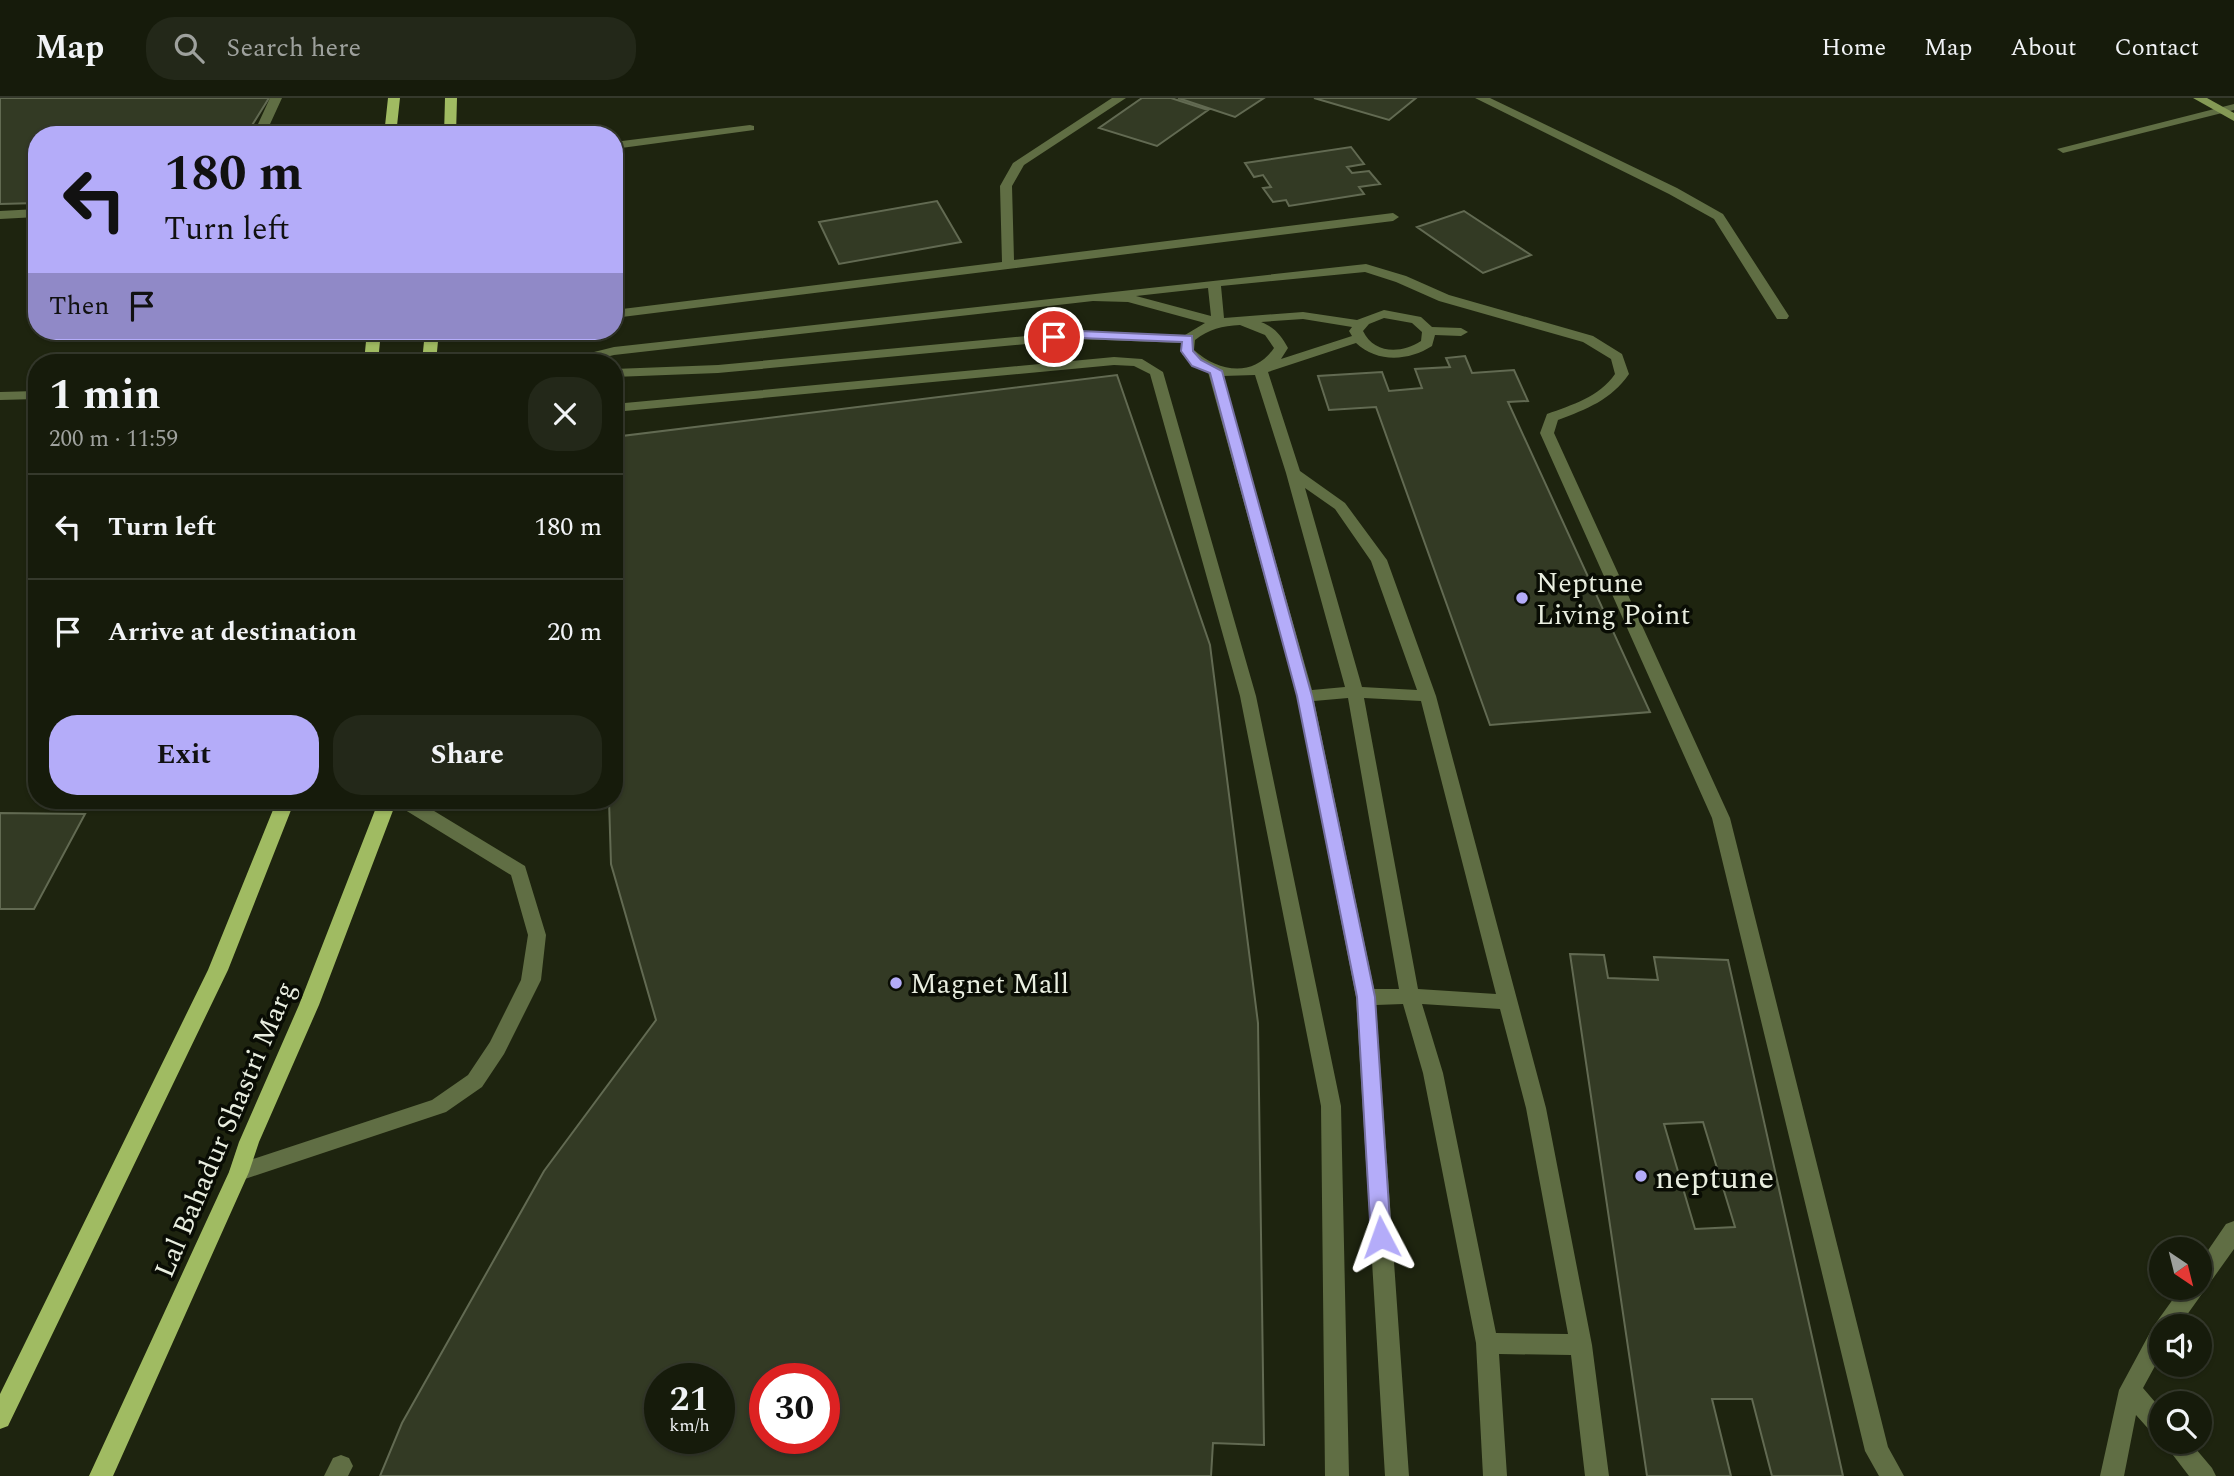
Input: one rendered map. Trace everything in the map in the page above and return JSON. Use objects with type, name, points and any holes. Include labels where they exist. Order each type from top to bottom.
[{"type":"main road","points":[[391,126],[394,98]]},
{"type":"main road","points":[[450,126],[451,98]]},
{"type":"main road","points":[[2199,98],[2228,109],[2234,118]]},
{"type":"main road","points":[[0,1418],[218,970],[282,809]]},
{"type":"main road","name":"Lal Bahadur Shastri Marg","points":[[101,1476],[239,1172],[248,1142],[309,1005],[385,809]]},
{"type":"street","points":[[263,126],[276,98]]},
{"type":"street","points":[[1008,266],[1006,186],[1019,163],[1119,98]]},
{"type":"street","points":[[1471,98],[1487,102],[1673,191],[1719,217],[1782,316]]},
{"type":"street","points":[[2063,149],[2228,109]]},
{"type":"street","points":[[623,145],[750,128]]},
{"type":"street","points":[[0,215],[28,213]]},
{"type":"street","points":[[623,313],[1392,216]]},
{"type":"street","points":[[602,354],[1214,283],[1366,268],[1401,279],[1444,298],[1588,339],[1617,357],[1622,374],[1615,387],[1595,400],[1552,418],[1547,433],[1721,818],[1877,1451],[1892,1476]]},
{"type":"street","points":[[1214,283],[1218,322]]},
{"type":"street","points":[[1093,297],[1128,298],[1218,322]]},
{"type":"street","points":[[1429,331],[1430,337],[1421,349],[1399,354],[1374,350],[1359,332],[1328,316],[1271,316],[1218,322],[1199,328],[1188,339],[1187,351],[1197,363],[1215,371],[1238,374],[1260,370],[1359,332],[1374,316],[1395,314],[1416,320],[1429,331],[1461,332]]},
{"type":"street","points":[[1240,321],[1261,326],[1276,336],[1281,348],[1276,361],[1260,370]]},
{"type":"street","points":[[623,373],[718,369],[1080,335],[1188,339]]},
{"type":"street","points":[[623,407],[1114,360],[1137,362],[1156,372],[1248,696],[1331,1107],[1337,1476]]},
{"type":"street","points":[[1260,370],[1293,473],[1355,692],[1410,996],[1433,1073],[1487,1343],[1496,1476]]},
{"type":"street","points":[[1215,371],[1305,696],[1366,997],[1397,1476]]},
{"type":"street","points":[[0,396],[28,395]]},
{"type":"street","points":[[1293,473],[1340,506],[1379,560],[1427,696],[1536,1108],[1581,1345],[1597,1476]]},
{"type":"street","points":[[1305,696],[1355,692],[1427,696]]},
{"type":"street","points":[[239,1172],[439,1106],[475,1081],[497,1048],[531,980],[537,935],[519,871],[418,809]]},
{"type":"street","points":[[1366,997],[1410,996],[1507,1002]]},
{"type":"street","points":[[2212,1262],[2234,1231]]},
{"type":"street","points":[[1487,1343],[1581,1345]]},
{"type":"street","points":[[2112,1476],[2130,1390],[2149,1356]]},
{"type":"street","points":[[2130,1390],[2149,1412]]},
{"type":"street","points":[[2185,1454],[2204,1476]]},
{"type":"building","points":[[0,98],[269,98],[252,126],[28,126],[28,203],[0,204]]},
{"type":"building","points":[[1142,98],[1171,98],[1208,110],[1157,146],[1099,128]]},
{"type":"building","points":[[1178,98],[1264,98],[1235,117]]},
{"type":"building","points":[[1314,98],[1416,98],[1389,120]]},
{"type":"building","points":[[1351,147],[1364,164],[1347,167],[1352,173],[1369,171],[1380,184],[1359,187],[1364,194],[1289,206],[1286,200],[1273,202],[1263,188],[1271,187],[1263,175],[1254,177],[1245,163]]},
{"type":"building","points":[[937,201],[961,242],[839,264],[819,222]]},
{"type":"building","points":[[1464,211],[1531,255],[1483,273],[1417,227]]},
{"type":"building","name":"Neptune Living Point","points":[[1465,356],[1472,373],[1514,370],[1528,401],[1508,402],[1650,712],[1490,725],[1376,407],[1329,410],[1318,376],[1382,372],[1389,391],[1422,388],[1415,369],[1450,367],[1446,358]]},
{"type":"building","name":"Magnet Mall","points":[[1117,375],[1210,645],[1258,1023],[1264,1445],[1213,1443],[1211,1476],[380,1476],[402,1423],[544,1171],[656,1020],[611,864],[609,809],[623,809],[623,436]]},
{"type":"building","points":[[0,813],[85,814],[34,909],[0,909]]},
{"type":"building","name":"neptune","points":[[1570,954],[1604,955],[1608,978],[1658,980],[1654,957],[1728,960],[1843,1476],[1772,1476],[1752,1399],[1712,1399],[1731,1476],[1647,1476]],"holes":[[[1703,1122],[1735,1227],[1695,1229],[1664,1124]]]},
{"type":"place","name":"Neptune Living Point","points":[[1522,598]]},
{"type":"place","name":"Magnet Mall","points":[[896,983]]},
{"type":"place","name":"neptune","points":[[1641,1176]]},
{"type":"route","points":[[1054,337],[1080,335],[1188,339],[1187,351],[1197,363],[1215,371],[1305,696],[1366,997],[1381,1237]]}]
